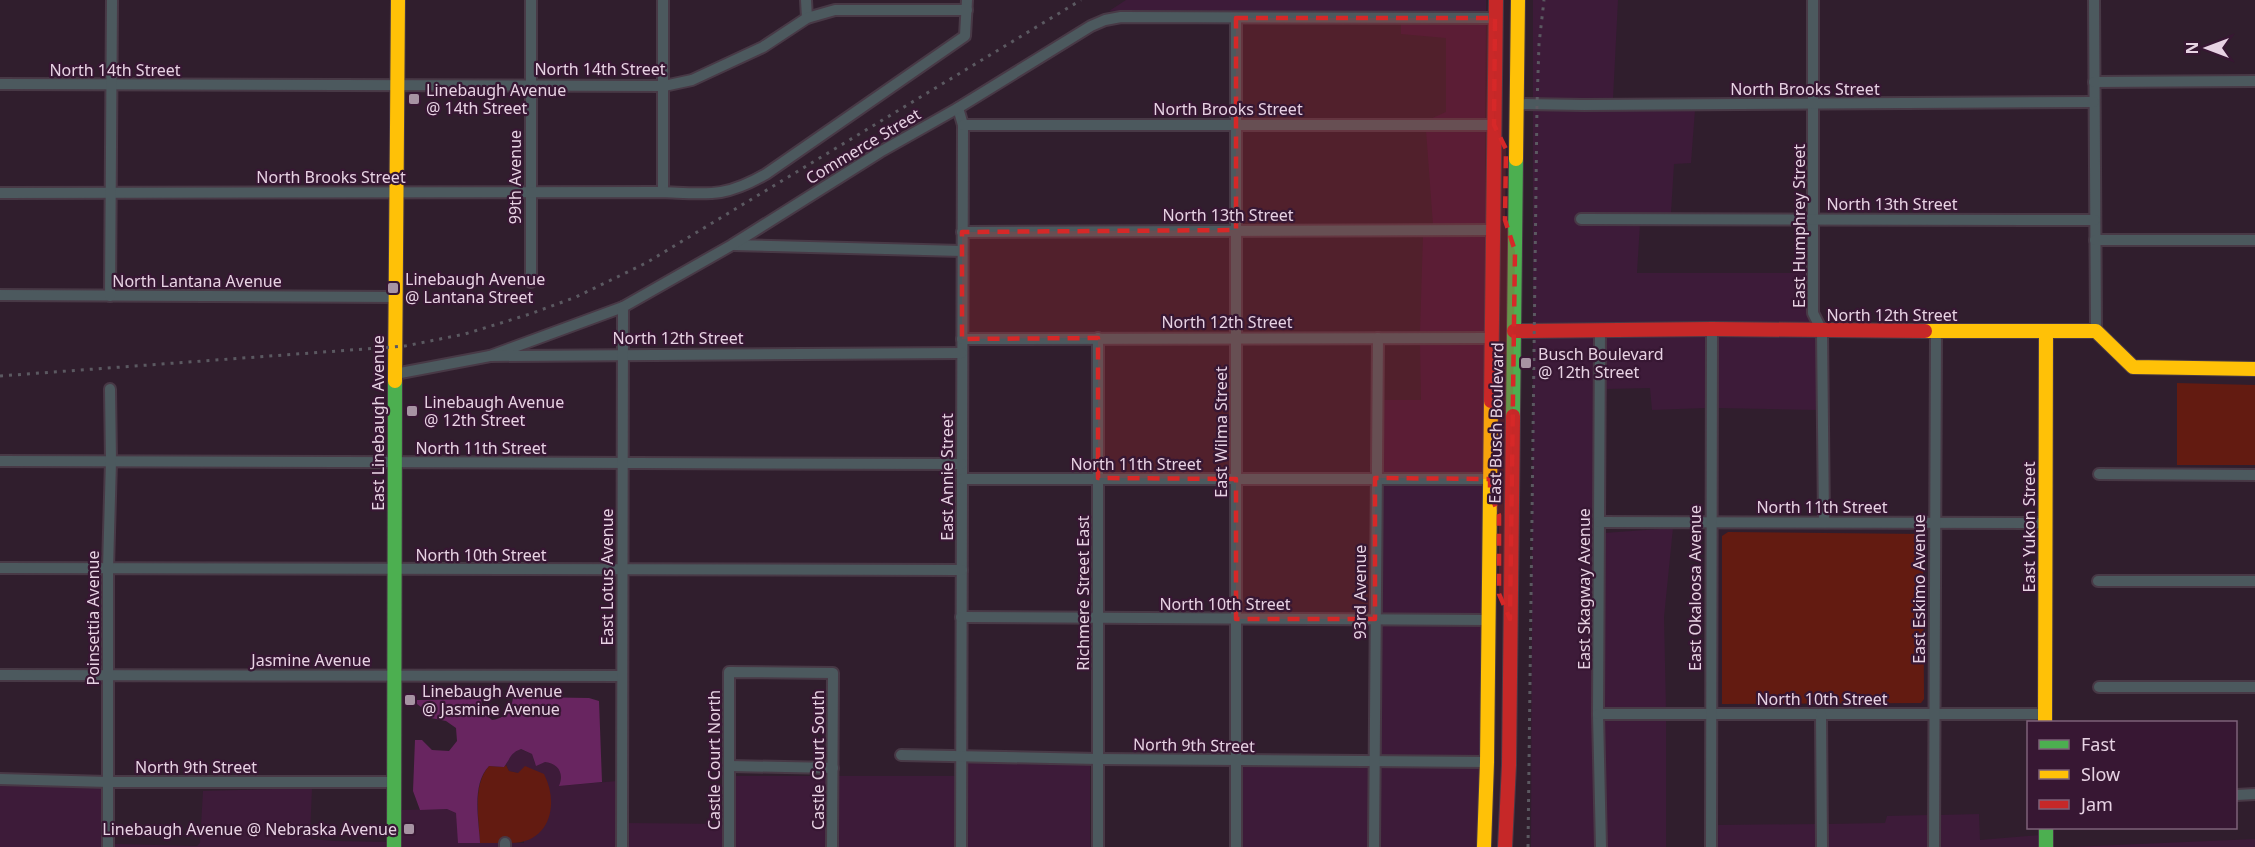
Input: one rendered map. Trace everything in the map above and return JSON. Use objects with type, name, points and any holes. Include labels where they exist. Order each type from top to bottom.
[{"type":"main road","name":"East Linebaugh Avenue","points":[[394,847],[395,192],[398,0]]},
{"type":"main road","name":"East Busch Boulevard","points":[[1484,847],[1496,0]]},
{"type":"main road","name":"East Busch Boulevard","points":[[1505,847],[1509,765],[1518,0]]},
{"type":"main road","points":[[1495,18],[1501,18],[1505,22],[1505,78],[1508,93],[1516,104]]},
{"type":"main road","points":[[1494,125],[1503,136],[1506,149],[1504,219],[1515,251]]},
{"type":"main road","points":[[1494,230],[1501,236],[1503,244],[1504,312],[1514,331]]},
{"type":"main road","name":"North 12th Street","points":[[1514,331],[1712,329],[1822,332],[2096,331]]},
{"type":"main road","name":"East Yukon Street","points":[[2045,718],[2046,331]]},
{"type":"main road","points":[[2096,331],[2133,367],[2255,369]]},
{"type":"main road","points":[[1492,338],[1503,367],[1503,421],[1512,458]]},
{"type":"main road","points":[[1490,493],[1499,516],[1499,594],[1502,605],[1510,618]]},
{"type":"main road","points":[[1488,620],[1499,645],[1499,719],[1509,765]]},
{"type":"main road","points":[[2046,829],[2046,847]]},
{"type":"street","points":[[110,296],[112,0]]},
{"type":"street","name":"99th Avenue","points":[[531,0],[531,282]]},
{"type":"street","points":[[663,0],[663,192],[714,195],[743,187],[766,174],[965,36],[967,5]]},
{"type":"street","points":[[807,0],[807,18]]},
{"type":"street","name":"East Humphrey Street","points":[[1813,0],[1813,313],[1822,332],[1824,522]]},
{"type":"street","points":[[2094,0],[2096,331]]},
{"type":"street","name":"North 14th Street","points":[[0,84],[664,86],[692,80],[763,46],[807,18],[835,10],[967,5]]},
{"type":"street","name":"Commerce Street","points":[[490,356],[623,307],[732,245],[880,152],[958,108],[1091,26],[1105,20],[1121,18],[1236,18]]},
{"type":"street","points":[[1236,18],[1495,18]]},
{"type":"street","name":"East Wilma Street","points":[[1236,18],[1236,847]]},
{"type":"street","points":[[2094,82],[2255,81]]},
{"type":"street","name":"North Brooks Street","points":[[1516,104],[2094,102]]},
{"type":"street","name":"East Annie Street","points":[[958,108],[963,125],[961,847]]},
{"type":"street","name":"North Brooks Street","points":[[963,125],[1494,125]]},
{"type":"street","name":"North Brooks Street","points":[[0,193],[663,192]]},
{"type":"street","name":"North 13th Street","points":[[1581,219],[2094,220]]},
{"type":"street","name":"North 13th Street","points":[[962,232],[1494,230]]},
{"type":"street","points":[[2095,240],[2255,240]]},
{"type":"street","points":[[732,245],[962,251]]},
{"type":"street","name":"North Lantana Avenue","points":[[0,295],[395,297]]},
{"type":"street","name":"East Lotus Avenue","points":[[622,847],[623,307]]},
{"type":"street","name":"East Okaloosa Avenue","points":[[1711,847],[1712,329]]},
{"type":"street","name":"East Skagway Avenue","points":[[1600,331],[1598,714],[1601,847]]},
{"type":"street","name":"East Eskimo Avenue","points":[[1934,847],[1936,331]]},
{"type":"street","name":"Richmere Street East","points":[[1098,338],[1098,847]]},
{"type":"street","name":"93rd Avenue","points":[[1374,847],[1375,478],[1378,338]]},
{"type":"street","name":"North 12th Street","points":[[962,339],[1492,338]]},
{"type":"street","name":"North 12th Street","points":[[395,374],[490,356],[962,353]]},
{"type":"street","name":"Poinsettia Avenue","points":[[108,847],[110,389]]},
{"type":"street","name":"North 11th Street","points":[[0,461],[962,464]]},
{"type":"street","points":[[2099,474],[2255,475]]},
{"type":"street","name":"North 11th Street","points":[[962,478],[1490,479]]},
{"type":"street","name":"North 11th Street","points":[[1599,522],[2046,523]]},
{"type":"street","name":"North 10th Street","points":[[0,568],[962,570]]},
{"type":"street","points":[[2098,581],[2255,581]]},
{"type":"street","name":"North 10th Street","points":[[962,617],[1488,620]]},
{"type":"street","name":"Castle Court South","points":[[729,672],[833,674],[832,847]]},
{"type":"street","name":"Castle Court North","points":[[729,672],[729,847]]},
{"type":"street","name":"Jasmine Avenue","points":[[0,675],[622,676]]},
{"type":"street","points":[[2099,687],[2255,687]]},
{"type":"street","name":"North 10th Street","points":[[1598,714],[1933,714],[2045,718]]},
{"type":"street","points":[[1821,714],[1822,847]]},
{"type":"street","name":"North 9th Street","points":[[901,755],[1235,761],[1487,762]]},
{"type":"street","points":[[730,766],[833,768]]},
{"type":"street","name":"North 9th Street","points":[[0,778],[108,782],[393,782]]},
{"type":"street","points":[[2237,795],[2255,794]]},
{"type":"highlighted area","points":[[1236,18],[1495,18],[1494,125],[1506,149],[1505,220],[1515,251],[1510,619],[1499,594],[1499,515],[1490,493],[1490,479],[1375,478],[1375,619],[1236,619],[1236,479],[1098,478],[1098,338],[962,339],[962,232],[1236,230]]},
{"type":"shaded area","points":[[1126,0],[1486,0],[1486,13],[1131,13],[1109,11]]},
{"type":"shaded area","points":[[1533,0],[1618,0],[1613,99],[1695,100],[1533,100]]},
{"type":"shaded area","points":[[1401,22],[1486,22],[1485,120],[1428,120],[1446,112],[1446,38],[1401,34]]},
{"type":"shaded area","points":[[1533,110],[1695,110],[1691,163],[1674,164],[1671,213],[1576,214],[1575,223],[1640,224],[1637,273],[1808,273],[1808,313],[1814,327],[1533,327]]},
{"type":"shaded area","points":[[1426,130],[1485,130],[1485,225],[1433,225]]},
{"type":"shaded area","points":[[1423,235],[1485,235],[1484,333],[1420,333]]},
{"type":"shaded area","points":[[1706,334],[1706,408],[1652,410],[1650,388],[1607,389],[1605,416],[1606,336]]},
{"type":"shaded area","points":[[1717,334],[1817,336],[1818,410],[1717,408]]},
{"type":"shaded area","points":[[1595,336],[1593,718],[1595,847],[1531,847],[1533,337]]},
{"type":"shaded area","points":[[1420,343],[1484,343],[1484,474],[1381,473],[1382,400],[1421,400]]},
{"type":"shaded area","points":[[2177,383],[2255,385],[2255,465],[2177,465]]},
{"type":"shaded area","points":[[1381,483],[1484,484],[1482,615],[1380,614]]},
{"type":"shaded area","points":[[1673,528],[1664,617],[1666,709],[1604,709],[1604,533]]},
{"type":"shaded area","points":[[1728,532],[1923,534],[1924,699],[1921,703],[1722,704],[1722,536]]},
{"type":"shaded area","points":[[1380,624],[1482,625],[1480,757],[1380,757]]},
{"type":"shaded area","points":[[513,698],[589,698],[599,701],[602,782],[559,786],[561,777],[557,767],[545,762],[536,766],[532,754],[521,749],[512,754],[504,767],[489,766],[483,774],[477,803],[480,843],[458,843],[456,813],[447,809],[420,810],[413,791],[415,740],[422,740],[432,750],[449,751],[457,741],[456,728],[446,721],[431,718],[430,714],[417,704],[417,700],[481,699],[483,712],[492,720],[507,713]]},
{"type":"shaded area","points":[[1604,718],[1666,719],[1666,847],[1606,847]]},
{"type":"shaded area","points":[[520,749],[532,754],[535,764],[545,762],[556,765],[561,771],[560,786],[617,781],[617,847],[510,847],[510,843],[524,843],[518,773],[509,771],[506,765],[510,755]]},
{"type":"shaded area","points":[[967,762],[1090,764],[1090,847],[966,847]]},
{"type":"shaded area","points":[[506,765],[509,771],[518,773],[525,766],[544,774],[551,798],[548,820],[542,830],[523,842],[510,843],[510,838],[500,838],[499,843],[480,843],[478,792],[480,783],[489,766],[504,767]]},
{"type":"shaded area","points":[[1240,765],[1369,766],[1368,847],[1241,847]]},
{"type":"shaded area","points":[[1380,766],[1480,767],[1478,847],[1379,847]]},
{"type":"shaded area","points":[[735,776],[827,776],[827,847],[734,847]]},
{"type":"shaded area","points":[[838,776],[956,776],[956,847],[838,847]]},
{"type":"shaded area","points":[[0,783],[103,786],[103,847],[0,847]]},
{"type":"shaded area","points":[[312,788],[311,839],[388,842],[388,847],[114,847],[114,844],[197,846],[200,843],[203,791]]},
{"type":"shaded area","points":[[447,809],[456,813],[490,843],[499,843],[499,847],[399,847],[398,810]]},
{"type":"shaded area","points":[[1979,814],[1980,840],[2041,835],[2041,847],[1940,847],[1939,815]]},
{"type":"shaded area","points":[[1929,815],[1929,847],[1828,847],[1828,824],[1885,823],[1887,816]]},
{"type":"shaded area","points":[[628,823],[723,824],[723,847],[628,847]]},
{"type":"shaded area","points":[[1817,824],[1817,847],[1717,847],[1716,825]]},
{"type":"shaded area","points":[[2255,839],[2255,847],[2071,847]]},
{"type":"railway","points":[[0,376],[405,346],[465,334],[530,314],[576,297],[646,263],[1081,0]]},
{"type":"railway","points":[[1528,847],[1537,105],[1539,44],[1544,0]]},
{"type":"traffic: fast","points":[[1513,416],[1516,159]]},
{"type":"traffic: fast","points":[[394,847],[395,381]]},
{"type":"traffic: fast","points":[[2046,829],[2046,847]]},
{"type":"traffic: slow","points":[[395,381],[398,0]]},
{"type":"traffic: slow","points":[[1516,159],[1518,0]]},
{"type":"traffic: slow","points":[[1925,331],[2096,331],[2133,367],[2255,369]]},
{"type":"traffic: slow","points":[[2045,721],[2046,331]]},
{"type":"traffic: slow","points":[[1484,847],[1491,401]]},
{"type":"traffic: jam","points":[[1491,401],[1496,0]]},
{"type":"traffic: jam","points":[[1514,331],[1712,329],[1925,331]]},
{"type":"traffic: jam","points":[[1505,847],[1509,765],[1513,416]]},
{"type":"place","name":"Linebaugh Avenue @ 14th Street","points":[[414,99]]},
{"type":"place","name":"Linebaugh Avenue @ Lantana Street","points":[[393,288]]},
{"type":"place","name":"Busch Boulevard @ 12th Street","points":[[1526,363]]},
{"type":"place","name":"Linebaugh Avenue @ 12th Street","points":[[412,411]]},
{"type":"place","name":"Linebaugh Avenue @ Jasmine Avenue","points":[[410,700]]},
{"type":"place","name":"Linebaugh Avenue @ Nebraska Avenue","points":[[409,829]]}]
